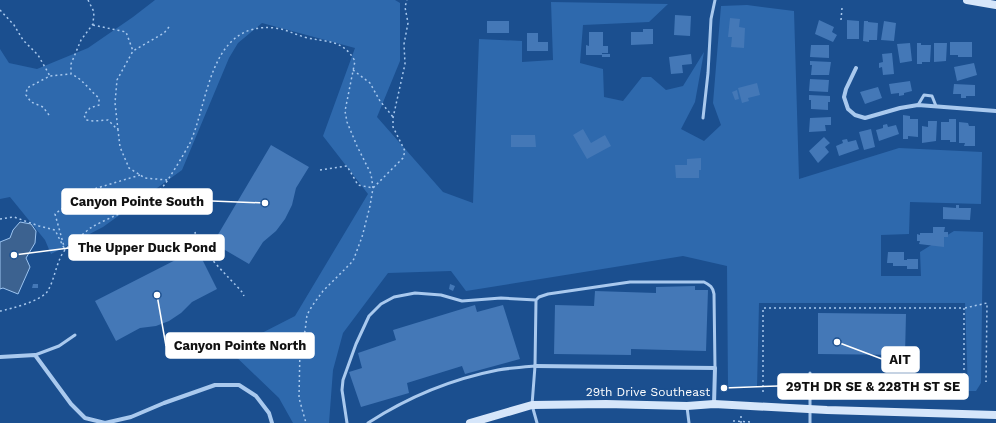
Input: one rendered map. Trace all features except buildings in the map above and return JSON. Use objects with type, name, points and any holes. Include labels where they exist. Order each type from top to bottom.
[{"type":"street","points":[[967,0],[996,5]]},
{"type":"street","points":[[856,68],[846,89],[844,97],[848,109],[855,115],[865,118],[900,108],[918,105],[996,111]]},
{"type":"street","points":[[0,357],[35,355],[71,404],[85,418],[105,423],[131,417],[164,403],[215,385],[239,385],[256,396],[269,413],[272,423]]},
{"type":"street","points":[[535,366],[715,368],[714,404]]},
{"type":"street","name":"29th Drive Southeast","points":[[470,423],[532,405],[606,404],[687,406],[714,404],[810,410],[996,415]]},
{"type":"lane","points":[[703,118],[708,73],[711,19],[715,0]]},
{"type":"lane","points":[[918,105],[924,96],[932,96],[936,106]]},
{"type":"lane","points":[[347,423],[342,390],[343,380],[356,344],[369,316],[381,304],[394,297],[415,293],[441,295],[462,301],[501,298],[536,300],[543,296],[557,292],[630,282],[704,282],[713,288],[714,294],[715,368]]},
{"type":"lane","points":[[536,300],[535,366],[532,405],[537,423]]},
{"type":"lane","points":[[35,355],[59,346],[75,335]]},
{"type":"lane","points":[[368,423],[384,413],[426,392],[448,384],[500,370],[535,366]]},
{"type":"lane","points":[[810,373],[810,423]]},
{"type":"lane","points":[[687,406],[689,423]]},
{"type":"path","points":[[71,74],[71,64],[81,40],[93,24],[94,12],[88,0]]},
{"type":"path","points":[[374,188],[403,158],[405,151],[393,127],[393,118],[405,64],[404,44],[408,23],[405,7],[407,0]]},
{"type":"path","points":[[841,20],[842,8]]},
{"type":"path","points":[[0,10],[14,25],[23,40],[38,55],[50,76]]},
{"type":"path","points":[[93,24],[126,32],[133,52]]},
{"type":"path","points":[[167,180],[145,178],[129,168],[120,147],[115,103],[117,80],[133,52],[164,33],[169,27]]},
{"type":"path","points":[[0,311],[11,310],[46,293],[65,250],[91,227],[124,212],[157,193],[167,180],[190,142],[215,64],[229,43],[242,34],[256,29],[274,28],[287,30],[304,37],[340,44],[351,53],[355,61],[345,111],[347,122],[371,174],[374,188],[364,229],[353,261],[323,291],[307,315],[306,331],[300,347],[299,398],[306,423]]},
{"type":"path","points":[[353,70],[370,83],[380,101],[393,118]]},
{"type":"path","points":[[49,115],[43,107],[31,102],[26,95],[27,88],[50,76],[71,74],[79,77],[90,91],[99,98],[99,105],[90,108],[84,115],[86,120],[94,122],[108,120],[118,130]]},
{"type":"path","points":[[320,170],[347,166],[358,185],[374,188]]},
{"type":"path","points":[[65,250],[55,214],[84,192],[140,175]]},
{"type":"path","points":[[0,219],[14,217],[55,230],[65,250]]},
{"type":"path","points":[[196,232],[196,238],[244,296]]},
{"type":"path","points":[[762,392],[763,308],[970,308],[987,303],[986,382]]},
{"type":"path","points":[[964,308],[964,395]]},
{"type":"path","points":[[733,421],[752,423]]},
{"type":"shaded area","points":[[155,0],[395,0],[400,3],[400,61],[377,117],[443,192],[473,203],[479,39],[522,41],[522,62],[553,60],[551,2],[668,4],[649,22],[583,25],[580,63],[603,69],[604,97],[623,101],[642,77],[651,77],[666,90],[683,86],[704,52],[695,102],[681,129],[704,141],[721,125],[713,103],[721,6],[747,5],[794,11],[799,179],[899,148],[982,152],[981,204],[910,202],[909,234],[881,235],[881,276],[921,276],[920,252],[954,231],[983,232],[981,383],[976,391],[968,391],[965,303],[759,303],[757,387],[728,387],[727,266],[683,256],[466,291],[451,271],[388,273],[343,333],[333,370],[329,423],[293,423],[279,398],[229,350],[295,316],[368,194],[323,136],[355,48],[262,23],[238,43],[229,58],[182,170],[103,227],[51,254],[45,240],[10,197],[0,199],[0,49],[9,63],[37,69],[88,48]]},
{"type":"shaded area","points":[[20,222],[31,224],[36,231],[35,243],[26,258],[30,267],[18,294],[3,288],[0,289],[0,242],[10,238],[13,230]]},
{"type":"place","name":"Canyon Pointe South","points":[[265,203]]},
{"type":"place","name":"The Upper Duck Pond","points":[[14,255]]},
{"type":"place","name":"Canyon Pointe North","points":[[157,295]]},
{"type":"place","name":"AIT","points":[[837,342]]},
{"type":"place","name":"29TH DR SE & 228TH ST SE","points":[[724,388]]}]
